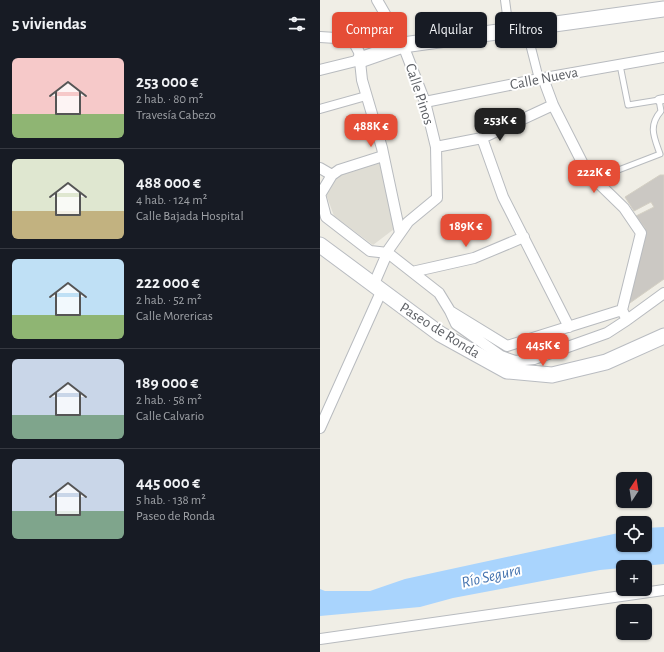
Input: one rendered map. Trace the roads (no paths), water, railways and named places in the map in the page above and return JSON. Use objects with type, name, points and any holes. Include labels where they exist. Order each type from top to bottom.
[{"type":"main road","points":[[557,24],[664,9]]},
{"type":"main road","points":[[407,44],[495,32]]},
{"type":"main road","points":[[360,60],[394,48]]},
{"type":"main road","name":"Paseo de Ronda","points":[[320,245],[377,289],[440,334],[508,371],[552,375],[606,362],[664,336]]},
{"type":"street","name":"Calle Pinos","points":[[377,0],[384,12]]},
{"type":"street","points":[[505,0],[507,12]]},
{"type":"street","points":[[320,36],[352,39],[359,52],[362,80],[383,156],[400,234],[388,253],[377,289],[320,428]]},
{"type":"street","name":"Calle Pinos","points":[[400,234],[408,222],[437,198],[436,147],[425,102],[404,48]]},
{"type":"street","points":[[532,48],[541,78],[587,172],[624,208],[641,233],[622,310],[627,320]]},
{"type":"street","name":"Calle Nueva","points":[[425,102],[541,78],[664,57]]},
{"type":"street","points":[[320,70],[360,60]]},
{"type":"street","points":[[320,109],[366,96]]},
{"type":"street","points":[[436,147],[482,138],[553,105]]},
{"type":"street","points":[[482,138],[503,196],[569,327]]},
{"type":"street","points":[[383,156],[339,170],[332,175],[320,194],[326,217],[370,252],[388,253],[439,293],[456,324],[500,356],[515,361],[534,359],[607,333],[664,294]]},
{"type":"street","points":[[320,168],[332,175]]},
{"type":"street","points":[[412,272],[474,258],[524,238]]},
{"type":"street","points":[[450,311],[507,346],[622,310]]},
{"type":"street","points":[[320,639],[664,590]]},
{"type":"lane","points":[[595,179],[662,153],[653,132],[654,119],[661,111],[661,100],[628,105],[620,64]]},
{"type":"water","name":"Río Segura","points":[[664,527],[664,564],[652,565],[652,560],[616,560],[616,568],[600,570],[453,598],[420,607],[320,616],[320,589],[325,591],[370,591],[405,579],[616,534],[616,552],[652,552],[652,528]]}]
